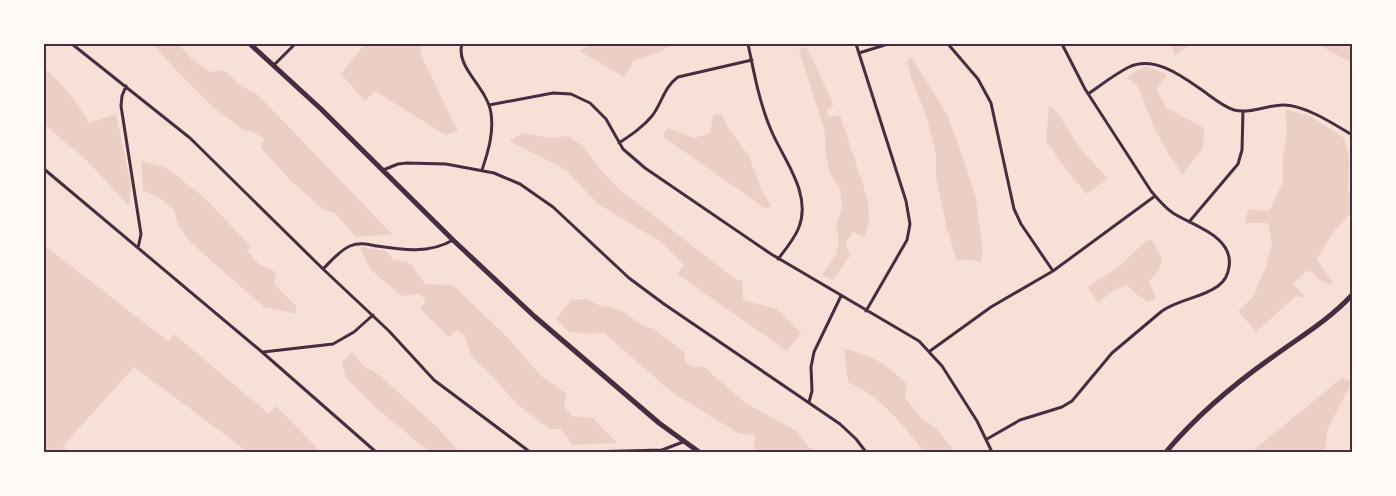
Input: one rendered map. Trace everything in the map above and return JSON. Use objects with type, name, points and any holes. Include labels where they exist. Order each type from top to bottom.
[{"type":"main road","points":[[250,44],[383,170],[452,240],[555,334],[649,415],[699,452]]},
{"type":"main road","points":[[1166,452],[1182,433],[1214,402],[1331,315],[1352,295]]},
{"type":"street","points":[[72,44],[190,138],[373,316],[443,387],[530,452]]},
{"type":"street","points":[[274,65],[295,44]]},
{"type":"street","points":[[462,44],[460,53],[464,64],[480,86],[489,105],[491,140],[482,170]]},
{"type":"street","points":[[748,44],[762,105],[801,197],[800,225],[778,259]]},
{"type":"street","points":[[856,44],[906,201],[909,216],[908,232],[904,247],[866,310]]},
{"type":"street","points":[[859,53],[888,44]]},
{"type":"street","points":[[948,44],[978,79],[991,103],[1014,209],[1053,271]]},
{"type":"street","points":[[986,438],[1020,420],[1066,404],[1077,396],[1112,353],[1162,311],[1169,306],[1209,292],[1221,284],[1229,268],[1230,262],[1227,249],[1214,236],[1171,211],[1155,196],[1088,94],[1062,44]]},
{"type":"street","points":[[619,143],[645,124],[659,105],[669,84],[678,77],[752,60]]},
{"type":"street","points":[[1088,94],[1130,66],[1152,63],[1166,68],[1196,85],[1222,104],[1234,110],[1242,111],[1279,105],[1293,106],[1306,110],[1352,135]]},
{"type":"street","points":[[126,86],[121,106],[142,234],[138,248]]},
{"type":"street","points":[[489,105],[543,94],[563,93],[584,99],[597,108],[623,149],[645,168],[778,259],[919,341],[930,351],[947,374],[986,438],[992,452]]},
{"type":"street","points":[[1189,222],[1238,164],[1242,150],[1242,111]]},
{"type":"street","points":[[383,170],[398,164],[407,163],[446,164],[494,173],[529,189],[553,207],[629,278],[845,428],[866,452]]},
{"type":"street","points":[[44,169],[262,352],[376,452]]},
{"type":"street","points":[[930,351],[991,307],[1053,271],[1155,196]]},
{"type":"street","points":[[323,269],[342,250],[356,244],[422,250],[441,247],[452,240]]},
{"type":"street","points":[[808,402],[812,391],[811,367],[814,352],[841,296]]},
{"type":"street","points":[[262,352],[333,344],[354,332],[373,316]]},
{"type":"street","points":[[586,452],[662,450],[683,442]]},
{"type":"shaded area","points":[[153,44],[180,44],[192,59],[210,72],[224,70],[243,87],[258,95],[392,234],[356,237],[335,213],[324,210],[290,180],[261,148],[264,139],[252,131],[242,130],[218,111],[184,79]]},
{"type":"shaded area","points":[[365,44],[424,44],[420,53],[458,131],[445,135],[375,91],[365,101],[341,74]]},
{"type":"shaded area","points":[[592,44],[676,44],[654,54],[634,60],[624,77],[579,51]]},
{"type":"shaded area","points":[[1171,44],[1192,44],[1175,55]]},
{"type":"shaded area","points":[[1317,44],[1352,44],[1352,63]]},
{"type":"shaded area","points":[[806,46],[834,105],[826,110],[829,117],[840,115],[868,200],[869,222],[865,237],[853,232],[846,243],[850,256],[833,280],[822,275],[836,255],[839,241],[836,223],[842,208],[840,189],[830,174],[825,151],[825,132],[799,50]]},
{"type":"shaded area","points":[[911,57],[947,114],[963,158],[976,198],[983,254],[981,262],[966,259],[957,261],[947,229],[936,177],[936,156],[932,136],[907,62]]},
{"type":"shaded area","points":[[1146,66],[1167,75],[1156,90],[1167,108],[1204,128],[1203,148],[1182,175],[1154,128],[1138,86],[1127,78]]},
{"type":"shaded area","points":[[44,68],[69,93],[89,123],[116,114],[131,184],[129,206],[86,160],[44,124]]},
{"type":"shaded area","points":[[1049,106],[1057,112],[1080,148],[1108,179],[1086,194],[1046,141]]},
{"type":"shaded area","points":[[1285,109],[1310,116],[1344,138],[1349,157],[1348,190],[1352,195],[1352,212],[1334,231],[1317,259],[1334,285],[1321,281],[1309,270],[1293,283],[1306,298],[1296,296],[1256,332],[1238,311],[1253,297],[1265,269],[1272,243],[1268,223],[1245,223],[1248,209],[1269,211],[1283,182],[1283,157],[1287,133]]},
{"type":"shaded area","points":[[722,114],[729,129],[749,156],[762,191],[771,206],[766,209],[662,136],[668,128],[694,138],[710,133],[713,115]]},
{"type":"shaded area","points":[[522,133],[550,138],[568,136],[583,146],[599,168],[621,191],[735,279],[743,281],[743,300],[777,309],[801,333],[787,351],[677,274],[684,265],[661,242],[598,204],[566,170],[509,141]]},
{"type":"shaded area","points":[[141,161],[167,168],[205,198],[251,247],[247,251],[260,265],[276,272],[274,284],[296,306],[297,314],[264,307],[190,242],[179,227],[174,210],[161,199],[143,190]]},
{"type":"shaded area","points":[[1152,240],[1161,257],[1161,266],[1149,281],[1156,299],[1148,302],[1127,285],[1116,289],[1098,303],[1088,287],[1117,268],[1146,241]]},
{"type":"shaded area","points":[[44,245],[168,341],[174,334],[269,414],[276,406],[321,452],[248,452],[134,367],[63,446],[69,452],[44,452]]},
{"type":"shaded area","points":[[360,247],[387,251],[393,260],[410,263],[425,284],[453,285],[508,338],[541,376],[566,393],[564,406],[572,416],[593,418],[617,443],[573,445],[561,429],[550,429],[517,404],[471,356],[465,336],[458,330],[449,337],[420,309],[426,301],[420,294],[402,296],[371,270]]},
{"type":"shaded area","points":[[587,299],[598,305],[624,312],[642,325],[654,329],[684,352],[685,362],[693,367],[703,366],[744,402],[796,431],[810,448],[817,452],[755,452],[755,435],[738,433],[673,393],[604,333],[569,332],[556,319],[571,300]]},
{"type":"shaded area","points":[[844,349],[871,357],[907,384],[905,398],[922,419],[937,429],[955,452],[924,452],[885,407],[869,394],[848,382]]},
{"type":"shaded area","points":[[352,352],[363,366],[378,374],[436,426],[460,452],[431,452],[376,408],[346,378],[342,362]]},
{"type":"shaded area","points":[[1342,378],[1352,382],[1328,428],[1325,452],[1251,452]]}]
